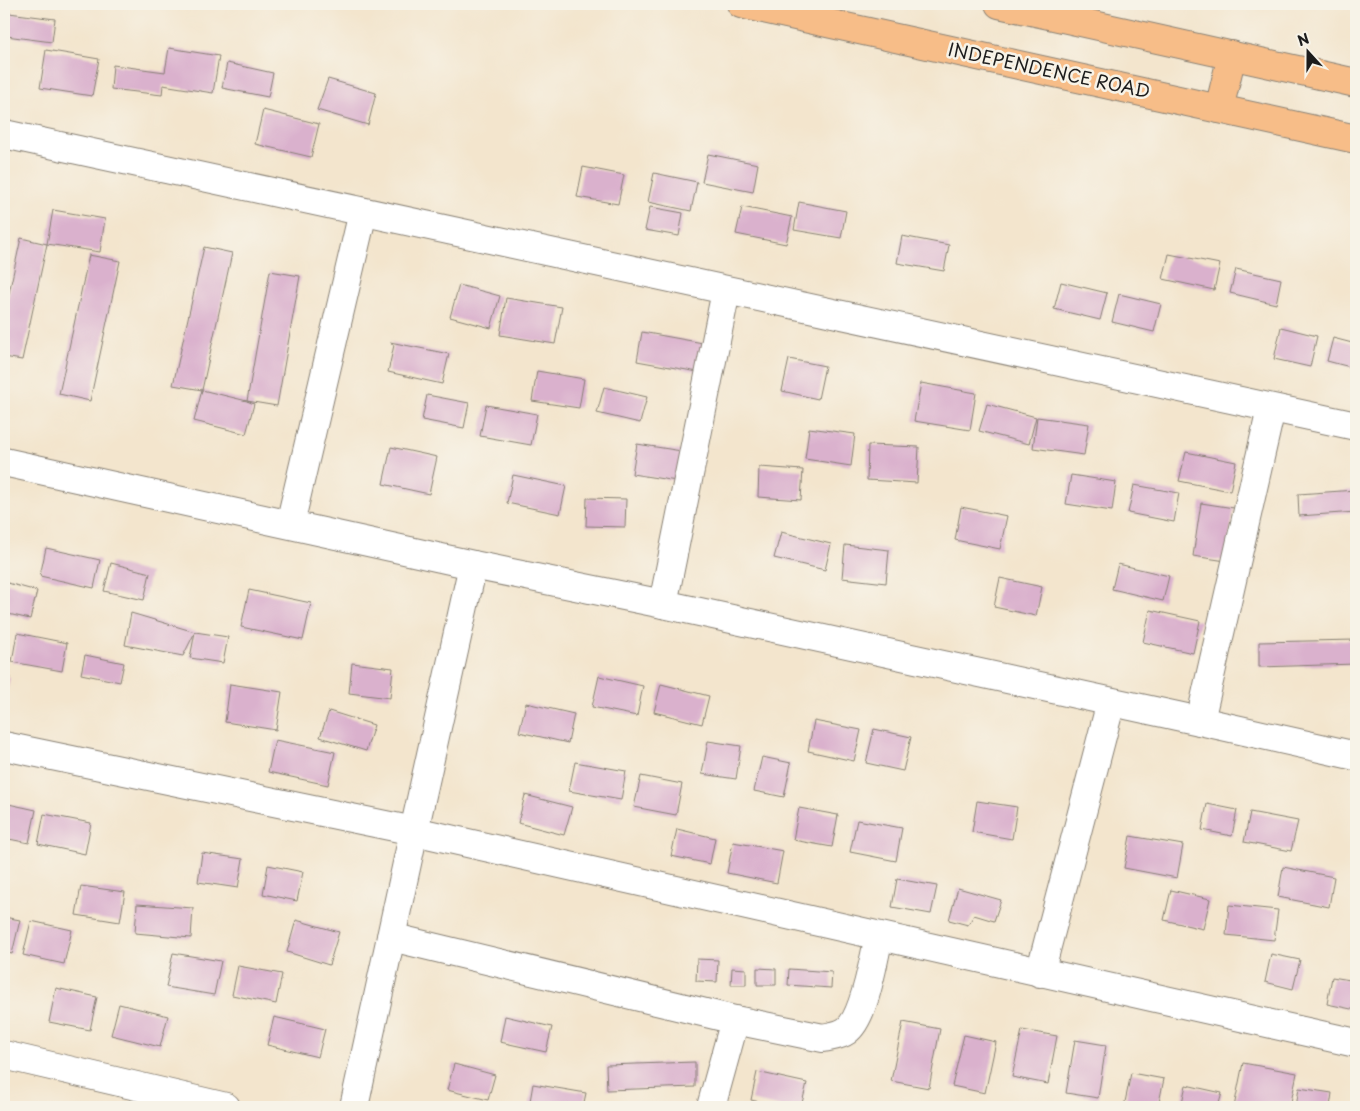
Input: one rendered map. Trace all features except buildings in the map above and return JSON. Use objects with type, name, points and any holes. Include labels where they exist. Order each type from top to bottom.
[{"type":"main road","name":"INDEPENDENCE ROAD","points":[[741,4],[1356,139]]},
{"type":"main road","points":[[999,4],[1356,83]]},
{"type":"main road","points":[[1219,109],[1232,55]]},
{"type":"street","points":[[4,134],[1356,426]]},
{"type":"street","points":[[290,524],[363,212]]},
{"type":"street","points":[[663,604],[726,291]]},
{"type":"street","points":[[1200,720],[1271,409]]},
{"type":"street","points":[[4,462],[473,565],[1200,720],[1356,756]]},
{"type":"street","points":[[354,1107],[473,565]]},
{"type":"street","points":[[1040,973],[1111,702]]},
{"type":"street","points":[[4,746],[414,831],[1356,1043]]},
{"type":"street","points":[[391,937],[735,1020],[823,1038],[836,1036],[846,1031],[855,1022],[862,1006],[879,937]]},
{"type":"street","points":[[711,1107],[735,1020]]},
{"type":"street","points":[[4,1055],[226,1107]]}]
